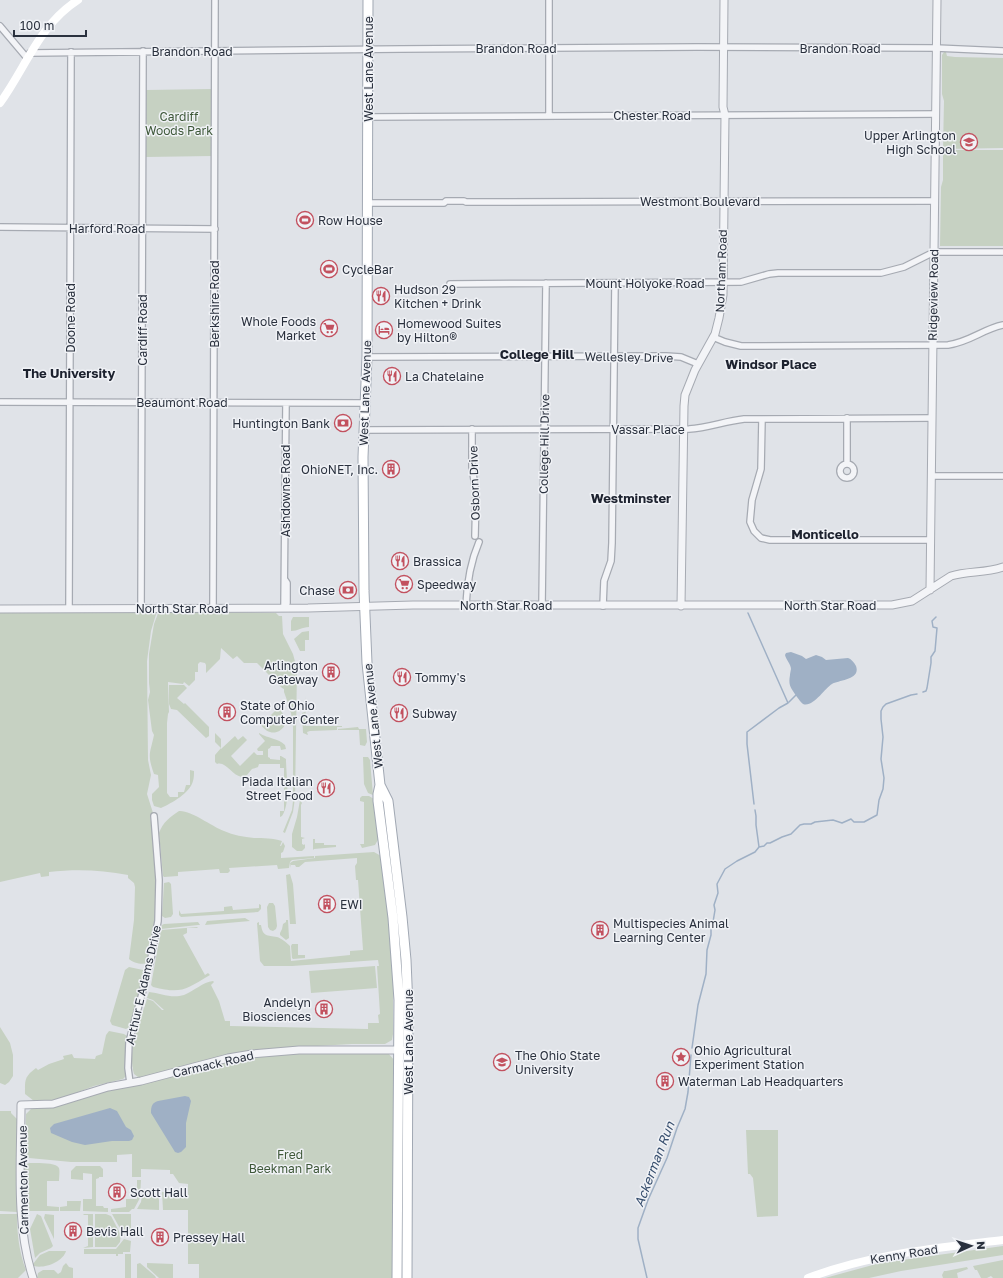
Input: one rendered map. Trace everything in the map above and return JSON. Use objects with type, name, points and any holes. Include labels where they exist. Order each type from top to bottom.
[{"type":"main road","name":"West Lane Avenue","points":[[368,0],[367,357],[363,430],[364,607],[367,663],[380,785],[378,801],[389,884],[404,1050],[407,1278]]},
{"type":"main road","points":[[0,103],[17,77],[28,55],[46,29],[73,1]]},
{"type":"main road","name":"West Lane Avenue","points":[[397,1278],[404,1050]]},
{"type":"main road","name":"Kenny Road","points":[[808,1278],[845,1265],[871,1259],[1003,1240]]},
{"type":"street","name":"Berkshire Road","points":[[213,607],[215,0]]},
{"type":"street","points":[[549,0],[549,116]]},
{"type":"street","name":"Northam Road","points":[[681,606],[683,429],[685,395],[698,364],[713,337],[720,318],[723,295],[725,115],[723,108],[724,0]]},
{"type":"street","name":"Ridgeview Road","points":[[930,590],[937,0]]},
{"type":"street","points":[[0,26],[28,55]]},
{"type":"street","name":"Brandon Road","points":[[28,55],[71,52],[143,51],[723,47],[936,48],[1003,51]]},
{"type":"street","name":"Cardiff Road","points":[[141,608],[143,51]]},
{"type":"street","name":"Doone Road","points":[[69,609],[71,52]]},
{"type":"street","name":"Chester Road","points":[[368,117],[936,114]]},
{"type":"street","name":"Westmont Boulevard","points":[[368,203],[444,203],[446,201],[934,201]]},
{"type":"street","name":"Harford Road","points":[[0,227],[215,229]]},
{"type":"street","name":"Mount Holyoke Road","points":[[450,284],[741,282],[778,273],[882,273],[904,267],[934,252],[1003,252]]},
{"type":"street","name":"College Hill Drive","points":[[542,606],[546,283]]},
{"type":"street","points":[[603,606],[604,581],[611,561],[612,552],[615,283]]},
{"type":"street","points":[[713,337],[740,346],[933,345],[957,344],[995,327],[1003,325]]},
{"type":"street","name":"Wellesley Drive","points":[[367,357],[666,356],[681,357],[698,364]]},
{"type":"street","name":"Beaumont Road","points":[[0,402],[364,403]]},
{"type":"street","name":"Ashdowne Road","points":[[285,607],[287,583],[285,580],[286,402]]},
{"type":"street","points":[[847,418],[847,464]]},
{"type":"street","name":"Vassar Place","points":[[363,430],[683,429],[704,428],[728,420],[932,418]]},
{"type":"street","points":[[762,419],[762,469],[752,500],[750,518],[754,531],[761,538],[770,540],[931,540]]},
{"type":"street","name":"Osborn Drive","points":[[472,429],[472,467],[476,493],[475,536]]},
{"type":"street","points":[[931,476],[1003,476]]},
{"type":"street","points":[[466,605],[467,580],[472,559],[479,542]]},
{"type":"street","name":"North Star Road","points":[[0,609],[466,605],[892,605],[912,601],[957,574],[1003,568]]},
{"type":"street","name":"Arthur E Adams Drive","points":[[130,1083],[128,1068],[129,1042],[150,964],[158,921],[160,880],[154,816]]},
{"type":"street","name":"Carmack Road","points":[[21,1105],[53,1104],[94,1091],[228,1058],[270,1052],[299,1050],[404,1050]]},
{"type":"street","name":"Carmenton Avenue","points":[[21,1105],[22,1221],[24,1245],[34,1278]]},
{"type":"green space","points":[[946,52],[947,56],[955,57],[1003,58],[1003,148],[943,149],[944,101],[942,94],[942,55]]},
{"type":"green space","name":"Cardiff Woods Park","points":[[212,89],[212,156],[146,157],[146,90]]},
{"type":"green space","points":[[943,150],[1003,150],[1003,246],[940,246]]},
{"type":"green space","points":[[157,611],[151,631],[147,661],[148,760],[151,775],[147,794],[154,816],[150,817],[156,859],[157,901],[154,933],[148,963],[140,964],[129,959],[134,920],[135,887],[134,883],[128,878],[128,875],[99,871],[69,870],[49,872],[49,876],[41,877],[40,873],[0,882],[0,612]]},
{"type":"green space","points":[[159,611],[276,611],[277,612],[183,612],[276,613],[279,616],[282,616],[283,634],[293,654],[297,669],[295,798],[293,812],[285,833],[283,832],[292,810],[293,801],[293,727],[291,713],[284,689],[257,663],[244,663],[237,656],[233,659],[221,648],[220,659],[206,673],[205,663],[200,662],[198,664],[198,672],[195,672],[195,680],[189,686],[184,682],[183,684],[168,682],[169,712],[167,723],[167,793],[170,797],[178,797],[178,792],[184,792],[186,785],[190,785],[190,770],[194,771],[194,777],[188,790],[180,797],[161,808],[154,806],[152,794],[159,787],[158,775],[154,774],[150,762],[150,750],[154,735],[152,731],[148,700],[150,692],[149,654],[154,624]]},
{"type":"green space","points":[[293,617],[309,617],[309,627],[291,631],[291,621]]},
{"type":"green space","points":[[309,631],[309,640],[305,640],[305,651],[300,651],[294,639],[302,632]]},
{"type":"green space","points":[[169,685],[184,685],[187,688],[177,698],[184,704],[185,703],[209,727],[209,736],[206,738],[177,710],[171,709],[169,704]]},
{"type":"green space","points":[[305,696],[306,726],[342,727],[337,727],[337,730],[310,731],[307,732],[308,735],[303,733],[302,713],[305,712]]},
{"type":"green space","points":[[279,707],[284,716],[285,725],[280,731],[277,732],[267,731],[261,725]]},
{"type":"green space","points":[[358,727],[359,729],[366,729],[367,742],[365,746],[360,745],[359,730],[338,730]]},
{"type":"green space","points":[[215,733],[221,739],[221,748],[215,742]]},
{"type":"green space","points":[[259,733],[285,745],[286,749],[281,750],[280,746],[271,746],[268,749],[268,757],[270,759],[280,760],[281,756],[286,759],[287,796],[285,810],[282,816],[280,817],[280,811],[284,811],[284,768],[280,768],[280,764],[259,764],[258,767],[252,769],[245,776],[238,776],[223,765],[215,762],[215,755],[235,736],[238,740],[243,736],[247,740],[231,756],[240,766],[254,752],[257,755],[263,755],[263,751],[258,751],[257,749],[265,741]]},
{"type":"green space","points":[[363,757],[368,757],[370,760],[373,795],[368,793],[364,784]]},
{"type":"green space","points":[[362,796],[369,796],[374,799],[379,838],[375,845],[362,848],[360,844],[364,844],[364,802],[360,801],[360,798]]},
{"type":"green space","points":[[300,800],[302,803],[301,837],[305,838],[302,839],[302,844],[305,844],[305,848],[302,851],[297,851],[292,847],[292,834]]},
{"type":"green space","points":[[179,811],[189,813],[231,834],[282,841],[280,846],[283,842],[285,846],[283,852],[281,853],[281,858],[314,856],[314,858],[292,860],[289,868],[278,869],[277,865],[229,868],[230,871],[228,873],[220,873],[219,869],[178,872],[178,876],[164,877],[159,833],[167,820]]},
{"type":"green space","points":[[313,839],[315,839],[315,843],[336,845],[336,847],[313,850]]},
{"type":"green space","points":[[374,852],[381,856],[390,919],[394,986],[392,1040],[385,1044],[352,1044],[266,1049],[138,1078],[134,1074],[132,1065],[133,1046],[147,999],[153,1001],[162,1010],[164,1010],[153,1000],[147,998],[149,992],[179,996],[213,981],[214,982],[211,985],[219,1001],[225,1021],[230,1021],[230,1026],[368,1029],[368,1023],[379,1023],[378,960],[292,966],[264,966],[260,961],[257,923],[259,922],[259,925],[261,925],[264,934],[279,938],[290,946],[291,961],[350,955],[350,951],[363,950],[358,880],[356,880],[355,866],[357,863],[357,858],[305,862],[299,867],[291,865],[291,868],[290,863],[293,861],[315,858],[315,856]]},
{"type":"green space","points":[[290,874],[293,884],[296,924],[290,924],[286,875]]},
{"type":"green space","points":[[169,882],[171,884],[173,914],[171,917],[165,918],[162,916],[164,883]]},
{"type":"green space","points":[[269,903],[273,903],[275,906],[277,926],[273,931],[268,927],[267,907]]},
{"type":"green space","points":[[259,904],[261,905],[261,909],[258,912],[181,917],[179,915],[179,910],[181,914],[224,911],[224,907],[232,906],[233,910],[259,908]]},
{"type":"green space","points":[[245,918],[250,921],[205,925],[207,921]]},
{"type":"green space","points":[[286,920],[288,920],[289,938],[286,940],[280,935],[280,933]]},
{"type":"green space","points":[[198,922],[200,925],[161,929],[162,925],[164,924]]},
{"type":"green space","points":[[198,927],[187,928],[187,933],[183,935],[205,975],[208,973],[210,975],[183,989],[170,990],[153,987],[151,985],[161,930]]},
{"type":"green space","points":[[292,944],[298,944],[298,955],[305,955],[305,958],[292,958]]},
{"type":"green space","points":[[375,966],[377,988],[311,993],[309,971]]},
{"type":"green space","points":[[129,967],[146,972],[131,1026],[126,1029],[112,1025],[110,1021],[125,970]]},
{"type":"green space","points":[[0,1027],[10,1043],[13,1055],[13,1076],[5,1085],[0,1083]]},
{"type":"green space","points":[[109,1031],[127,1036],[126,1076],[123,1079],[94,1086],[60,1099],[34,1101],[25,1094],[27,1076],[36,1068],[38,1070],[49,1064],[64,1059],[63,1056],[72,1054],[74,1058],[95,1059],[96,1056],[102,1054],[106,1035]]},
{"type":"green space","name":"Fred Beekman Park","points":[[306,1052],[388,1053],[395,1061],[394,1278],[199,1278],[199,1264],[188,1264],[188,1210],[163,1210],[162,1192],[165,1192],[166,1196],[188,1197],[188,1184],[179,1183],[173,1174],[170,1174],[170,1170],[141,1169],[141,1177],[132,1177],[132,1154],[117,1155],[117,1162],[71,1162],[29,1158],[25,1155],[26,1114],[32,1108],[61,1105],[100,1092],[238,1059]]},
{"type":"green space","points":[[0,1111],[11,1111],[17,1119],[17,1212],[0,1211]]},
{"type":"green space","points":[[746,1130],[778,1130],[778,1216],[757,1217],[753,1178],[750,1174],[748,1174]]},
{"type":"green space","points":[[29,1163],[50,1164],[59,1168],[59,1181],[47,1181],[47,1206],[59,1207],[59,1211],[24,1211],[24,1169]]},
{"type":"green space","points":[[76,1166],[100,1166],[103,1169],[103,1177],[96,1179],[96,1206],[108,1208],[108,1212],[83,1211],[83,1199],[92,1199],[92,1174],[83,1173],[83,1180],[71,1179],[71,1171]]},
{"type":"green space","points":[[137,1180],[141,1180],[140,1198],[134,1209],[129,1212],[111,1212],[111,1209],[126,1207],[126,1199],[137,1199]]},
{"type":"green space","points":[[156,1192],[159,1192],[159,1210],[137,1209],[141,1202],[142,1196],[155,1196]]},
{"type":"green space","points":[[67,1201],[81,1201],[80,1211],[60,1211],[60,1207],[67,1206]]},
{"type":"green space","points":[[0,1214],[17,1214],[19,1242],[26,1270],[18,1278],[0,1278]]},
{"type":"green space","points":[[37,1214],[41,1216],[53,1246],[40,1253],[35,1258],[30,1229]]},
{"type":"green space","points":[[45,1214],[54,1215],[54,1239],[44,1218]]},
{"type":"green space","points":[[93,1214],[93,1247],[83,1248],[88,1246],[88,1215],[83,1215]]},
{"type":"green space","points":[[95,1214],[106,1214],[111,1216],[121,1235],[120,1242],[116,1247],[95,1247]]},
{"type":"green space","points":[[112,1214],[131,1214],[131,1232],[122,1232]]},
{"type":"green space","points":[[124,1239],[131,1241],[130,1252],[123,1252],[123,1254],[118,1254],[118,1256],[116,1256],[116,1254],[84,1254],[84,1249],[116,1249]]},
{"type":"green space","points":[[1003,1246],[1003,1255],[901,1271],[869,1278],[825,1278],[880,1263]]},
{"type":"green space","points":[[49,1251],[66,1251],[61,1258],[53,1264],[38,1267],[34,1266],[33,1264],[40,1255]]},
{"type":"green space","points":[[125,1254],[131,1254],[131,1278],[125,1278]]},
{"type":"green space","points":[[1003,1260],[1003,1278],[993,1278],[991,1276],[981,1278],[973,1266]]},
{"type":"green space","points":[[66,1263],[69,1267],[73,1268],[73,1278],[37,1278],[38,1273],[43,1270],[54,1270],[58,1274],[61,1272]]},
{"type":"green space","points":[[140,1263],[156,1278],[137,1278],[137,1264]]},
{"type":"green space","points":[[147,1263],[173,1264],[173,1278],[159,1278],[147,1267]]},
{"type":"green space","points":[[967,1267],[968,1269],[957,1273],[958,1278],[943,1278],[942,1275],[944,1271]]},
{"type":"water","points":[[791,652],[806,659],[816,655],[826,660],[848,658],[854,663],[857,671],[852,677],[829,686],[811,703],[803,704],[790,687],[789,679],[791,667],[785,655],[786,653]]},
{"type":"water","points":[[185,1096],[189,1097],[191,1101],[186,1123],[186,1147],[178,1153],[175,1152],[151,1113],[151,1108],[154,1103],[158,1101]]},
{"type":"water","points":[[110,1108],[117,1111],[126,1127],[131,1130],[134,1136],[132,1140],[85,1145],[72,1142],[51,1133],[50,1128],[54,1124]]},
{"type":"waterway","name":"Ackerman Run","points":[[748,613],[788,703],[747,732],[754,804]]},
{"type":"waterway","name":"Ackerman Run","points":[[923,692],[926,691],[927,688],[931,657],[935,651],[937,628],[933,627],[932,621],[936,617]]},
{"type":"waterway","name":"Ackerman Run","points":[[692,1048],[698,1005],[706,974],[707,950],[715,910],[714,905],[718,893],[717,884],[725,869],[755,852],[759,847],[791,834],[800,825],[833,820],[842,823],[851,819],[854,822],[864,822],[877,815],[884,778],[881,759],[883,737],[881,711],[886,704],[917,694]]},
{"type":"waterway","name":"Ackerman Run","points":[[789,702],[796,695]]},
{"type":"waterway","name":"Ackerman Run","points":[[755,810],[759,847]]},
{"type":"waterway","name":"Ackerman Run","points":[[647,1278],[638,1239],[638,1228],[648,1200],[667,1158],[685,1109],[691,1055]]},
{"type":"place","name":"Upper Arlington High School","points":[[969,142]]},
{"type":"place","name":"Row House","points":[[305,220]]},
{"type":"place","name":"CycleBar","points":[[329,269]]},
{"type":"place","name":"Hudson 29 Kitchen + Drink","points":[[381,296]]},
{"type":"place","name":"Whole Foods Market","points":[[329,328]]},
{"type":"place","name":"Homewood Suites by Hilton®","points":[[384,330]]},
{"type":"place","name":"La Chatelaine","points":[[392,376]]},
{"type":"place","name":"Huntington Bank","points":[[343,423]]},
{"type":"place","name":"OhioNET, Inc.","points":[[391,469]]},
{"type":"place","name":"Brassica","points":[[400,561]]},
{"type":"place","name":"Speedway","points":[[404,584]]},
{"type":"place","name":"Chase","points":[[348,590]]},
{"type":"place","name":"Arlington Gateway","points":[[331,672]]},
{"type":"place","name":"Tommy's","points":[[402,677]]},
{"type":"place","name":"State of Ohio Computer Center","points":[[227,712]]},
{"type":"place","name":"Subway","points":[[399,713]]},
{"type":"place","name":"Piada Italian Street Food","points":[[326,788]]},
{"type":"place","name":"EWI","points":[[327,904]]},
{"type":"place","name":"Multispecies Animal Learning Center","points":[[600,930]]},
{"type":"place","name":"Andelyn Biosciences","points":[[324,1009]]},
{"type":"place","name":"Ohio Agricultural Experiment Station","points":[[681,1057]]},
{"type":"place","name":"The Ohio State University","points":[[502,1062]]},
{"type":"place","name":"Waterman Lab Headquarters","points":[[665,1081]]},
{"type":"place","name":"Scott Hall","points":[[117,1192]]},
{"type":"place","name":"Bevis Hall","points":[[73,1231]]},
{"type":"place","name":"Pressey Hall","points":[[160,1237]]},
{"type":"district","name":"College Hill","points":[[537,354]]},
{"type":"district","name":"Windsor Place","points":[[771,364]]},
{"type":"district","name":"The University","points":[[69,373]]},
{"type":"district","name":"Westminster","points":[[631,498]]},
{"type":"district","name":"Monticello","points":[[825,534]]}]
